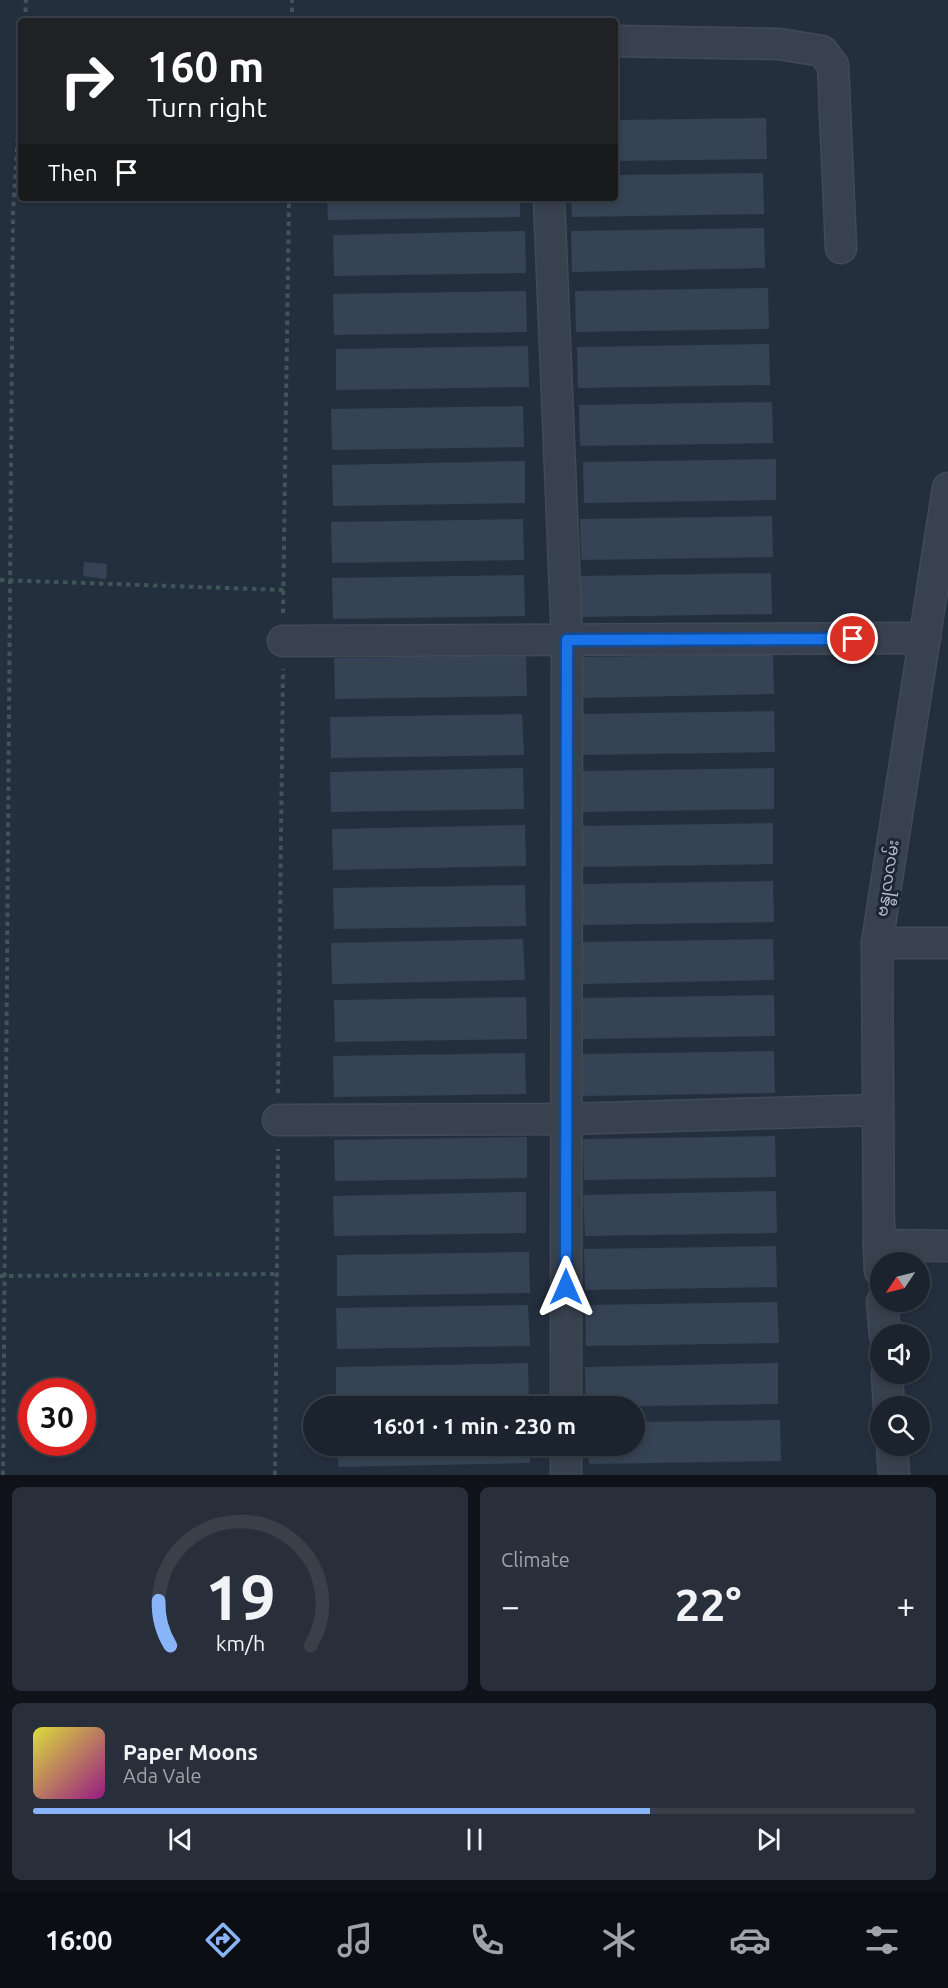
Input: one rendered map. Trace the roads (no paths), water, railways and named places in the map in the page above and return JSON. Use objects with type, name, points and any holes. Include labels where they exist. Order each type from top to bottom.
[{"type":"street","points":[[618,41],[779,44],[815,49],[828,57],[833,65],[841,248]]},
{"type":"street","points":[[549,201],[567,640],[566,1396]]},
{"type":"street","name":"ဗန္ဓုလလမ်း","points":[[880,1252],[877,943],[948,488]]},
{"type":"street","points":[[283,641],[925,638]]},
{"type":"street","points":[[877,943],[948,944]]},
{"type":"street","points":[[278,1120],[567,1119],[878,1110]]},
{"type":"street","points":[[914,1252],[948,1246]]},
{"type":"street","points":[[566,1456],[566,1475]]},
{"type":"street","points":[[893,1456],[894,1475]]}]
